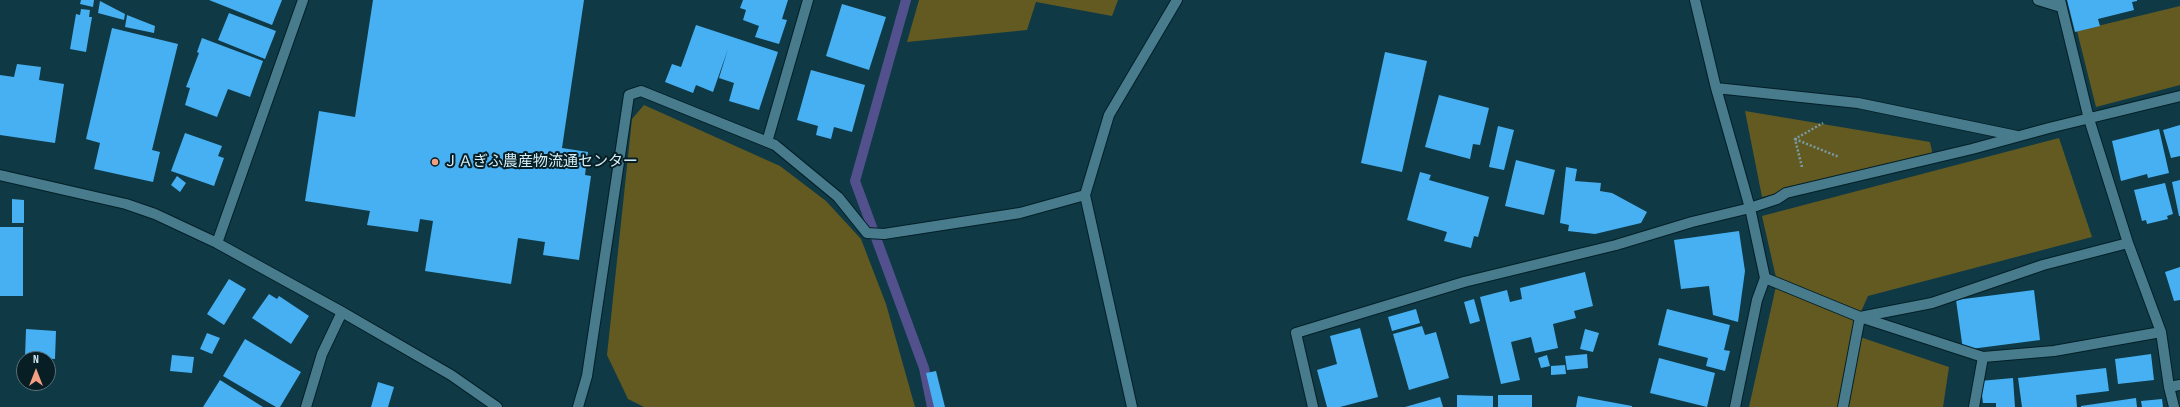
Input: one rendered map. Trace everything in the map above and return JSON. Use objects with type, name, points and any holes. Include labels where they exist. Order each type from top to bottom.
[{"type":"street","points":[[217,243],[303,0]]},
{"type":"street","points":[[767,142],[808,0]]},
{"type":"street","points":[[1695,0],[1716,88],[1750,208],[1765,278],[1757,300],[1735,407]]},
{"type":"street","points":[[2038,0],[2061,4],[2089,119],[2128,243],[2161,332],[2169,387],[2174,407]]},
{"type":"street","points":[[1132,407],[1085,195],[1109,115],[1173,2]]},
{"type":"street","points":[[1716,88],[1858,103],[2019,136]]},
{"type":"street","points":[[578,407],[587,376],[629,96],[641,90],[775,145],[838,197],[867,233],[884,234],[1020,213],[1085,195]]},
{"type":"street","points":[[1313,407],[1296,333],[1464,282],[1616,245],[1692,222],[1750,208],[1777,199],[1786,193],[2180,96]]},
{"type":"street","points":[[0,175],[126,204],[154,214],[217,243],[451,374],[497,407]]},
{"type":"street","points":[[1860,317],[1932,303],[2043,265],[2128,243]]},
{"type":"street","points":[[1765,278],[1860,317],[1983,358],[2054,351],[2161,332]]},
{"type":"street","points":[[306,407],[322,354],[342,312]]},
{"type":"street","points":[[1843,407],[1860,317]]},
{"type":"street","points":[[1974,407],[1983,358]]},
{"type":"street","points":[[2169,387],[2180,386]]},
{"type":"path","points":[[1795,139],[1858,103]]},
{"type":"path","points":[[1795,139],[1874,172]]},
{"type":"path","points":[[1795,139],[1807,188]]},
{"type":"shaded area","points":[[919,0],[1118,0],[1112,16],[1036,2],[1027,30],[907,42]]},
{"type":"shaded area","points":[[2180,6],[2180,85],[2096,107],[2077,31]]},
{"type":"shaded area","points":[[644,105],[780,166],[826,201],[861,239],[886,304],[915,407],[644,407],[628,399],[607,355],[632,119]]},
{"type":"shaded area","points":[[1745,111],[1930,142],[1933,156],[1762,197]]},
{"type":"shaded area","points":[[2059,138],[2092,237],[1868,296],[1851,334],[1949,367],[1943,407],[1749,407],[1777,282],[1762,216]]},
{"type":"building","points":[[81,0],[94,0],[93,7],[80,4]]},
{"type":"building","points":[[209,0],[282,0],[272,25]]},
{"type":"building","points":[[373,0],[584,0],[562,148],[588,152],[585,175],[591,176],[579,260],[543,255],[545,242],[518,238],[511,284],[425,271],[433,221],[420,219],[418,232],[367,225],[370,211],[305,201],[319,111],[355,117]]},
{"type":"building","points":[[743,0],[788,0],[782,19],[787,20],[779,44],[755,37],[759,26],[743,20],[746,10],[740,8]]},
{"type":"building","points":[[2067,0],[2137,1],[2132,2],[2134,10],[2098,19],[2100,26],[2075,32]]},
{"type":"building","points":[[100,1],[125,14],[124,20],[98,13]]},
{"type":"building","points":[[842,4],[886,17],[869,70],[826,56]]},
{"type":"building","points":[[81,9],[90,10],[89,17],[92,17],[86,52],[70,49],[76,14],[80,15]]},
{"type":"building","points":[[229,13],[276,31],[265,59],[218,40]]},
{"type":"building","points":[[127,15],[155,26],[154,33],[125,27]]},
{"type":"building","points":[[696,25],[778,52],[759,110],[729,101],[734,83],[719,78],[728,49],[713,92],[696,85],[693,93],[665,82],[672,64],[681,67]]},
{"type":"building","points":[[112,28],[178,44],[152,150],[160,152],[153,182],[94,169],[100,143],[86,139]]},
{"type":"building","points":[[202,38],[263,61],[250,97],[228,89],[217,117],[185,105],[190,88],[186,87],[199,53],[197,52]]},
{"type":"building","points":[[1385,52],[1427,61],[1402,172],[1361,163]]},
{"type":"building","points":[[17,64],[41,67],[39,80],[64,84],[55,143],[0,135],[0,75],[14,77]]},
{"type":"building","points":[[811,70],[865,85],[852,132],[834,127],[831,139],[816,135],[818,126],[797,120]]},
{"type":"building","points":[[1439,95],[1489,108],[1480,145],[1473,144],[1470,159],[1425,147]]},
{"type":"building","points":[[2180,125],[2180,156],[2171,158],[2163,130]]},
{"type":"building","points":[[1498,126],[1514,130],[1504,170],[1489,167]]},
{"type":"building","points":[[2159,129],[2169,173],[2148,178],[2147,174],[2121,181],[2112,141]]},
{"type":"building","points":[[185,133],[222,146],[218,156],[224,158],[214,186],[171,171]]},
{"type":"building","points":[[1516,160],[1555,170],[1544,215],[1505,206]]},
{"type":"building","points":[[1566,167],[1577,169],[1575,181],[1601,183],[1600,191],[1612,193],[1647,212],[1641,223],[1595,234],[1568,231],[1569,225],[1560,223]]},
{"type":"building","points":[[1420,172],[1431,175],[1429,180],[1489,197],[1478,237],[1474,236],[1471,248],[1444,241],[1447,232],[1407,220]]},
{"type":"building","points":[[177,176],[186,183],[180,192],[171,185]]},
{"type":"building","points":[[2180,180],[2180,216],[2179,216],[2172,182]]},
{"type":"building","points":[[2165,183],[2173,214],[2167,216],[2168,219],[2147,224],[2146,220],[2142,221],[2134,190]]},
{"type":"building","points":[[12,199],[24,200],[24,223],[12,223]]},
{"type":"building","points":[[0,227],[23,227],[23,296],[0,296]]},
{"type":"building","points":[[1739,231],[1745,271],[1738,322],[1713,315],[1709,286],[1681,289],[1674,240]]},
{"type":"building","points":[[2180,267],[2180,300],[2174,301],[2165,272]]},
{"type":"building","points":[[1585,272],[1593,306],[1574,311],[1576,318],[1553,324],[1558,348],[1535,353],[1531,337],[1511,342],[1520,380],[1501,384],[1480,297],[1507,290],[1510,302],[1522,299],[1520,288]]},
{"type":"building","points":[[229,279],[246,289],[224,325],[207,314]]},
{"type":"building","points":[[2034,290],[2040,340],[1963,350],[1956,300]]},
{"type":"building","points":[[269,294],[277,299],[279,296],[309,316],[291,344],[252,318]]},
{"type":"building","points":[[1474,299],[1480,321],[1470,324],[1464,302]]},
{"type":"building","points":[[1416,309],[1420,323],[1392,331],[1388,317]]},
{"type":"building","points":[[1667,309],[1730,325],[1724,350],[1730,351],[1725,371],[1706,366],[1708,358],[1658,345]]},
{"type":"building","points":[[1422,326],[1425,335],[1436,332],[1449,378],[1409,390],[1393,334]]},
{"type":"building","points":[[1360,328],[1378,397],[1340,407],[1327,407],[1317,370],[1337,364],[1330,336]]},
{"type":"building","points":[[26,329],[56,331],[55,351],[25,351]]},
{"type":"building","points":[[1585,329],[1599,333],[1593,352],[1580,349]]},
{"type":"building","points":[[207,333],[220,338],[212,354],[200,349]]},
{"type":"building","points":[[245,339],[301,372],[280,407],[276,407],[223,376]]},
{"type":"building","points":[[1587,354],[1588,368],[1567,370],[1565,356]]},
{"type":"building","points":[[2151,354],[2154,380],[2118,384],[2115,359]]},
{"type":"building","points":[[172,355],[194,357],[192,373],[170,371]]},
{"type":"building","points":[[1547,355],[1550,366],[1541,368],[1538,358]]},
{"type":"building","points":[[1659,358],[1715,373],[1707,407],[1650,393]]},
{"type":"building","points":[[1565,365],[1566,374],[1551,375],[1551,366]]},
{"type":"building","points":[[2106,368],[2109,391],[2076,395],[2077,407],[2022,407],[2018,378]]},
{"type":"building","points":[[936,371],[945,407],[934,407],[926,373]]},
{"type":"building","points":[[2013,378],[2015,407],[1996,407],[1996,403],[1983,403],[1980,381]]},
{"type":"building","points":[[220,380],[263,407],[203,407]]},
{"type":"building","points":[[378,382],[394,387],[388,407],[371,407]]},
{"type":"building","points":[[1457,395],[1493,396],[1493,407],[1457,407]]},
{"type":"building","points":[[1498,395],[1532,395],[1532,407],[1498,407]]},
{"type":"building","points":[[1578,396],[1632,406],[1632,407],[1576,407]]},
{"type":"building","points":[[1440,397],[1443,407],[1405,407]]},
{"type":"building","points":[[2136,398],[2137,407],[2081,407],[2081,406]]},
{"type":"building","points":[[2162,399],[2163,407],[2142,407],[2141,401]]},
{"type":"waterway","points":[[906,0],[855,181],[924,368],[932,407]]},
{"type":"place","name":"ＪＡぎふ農産物流通センター","points":[[435,162]]}]
